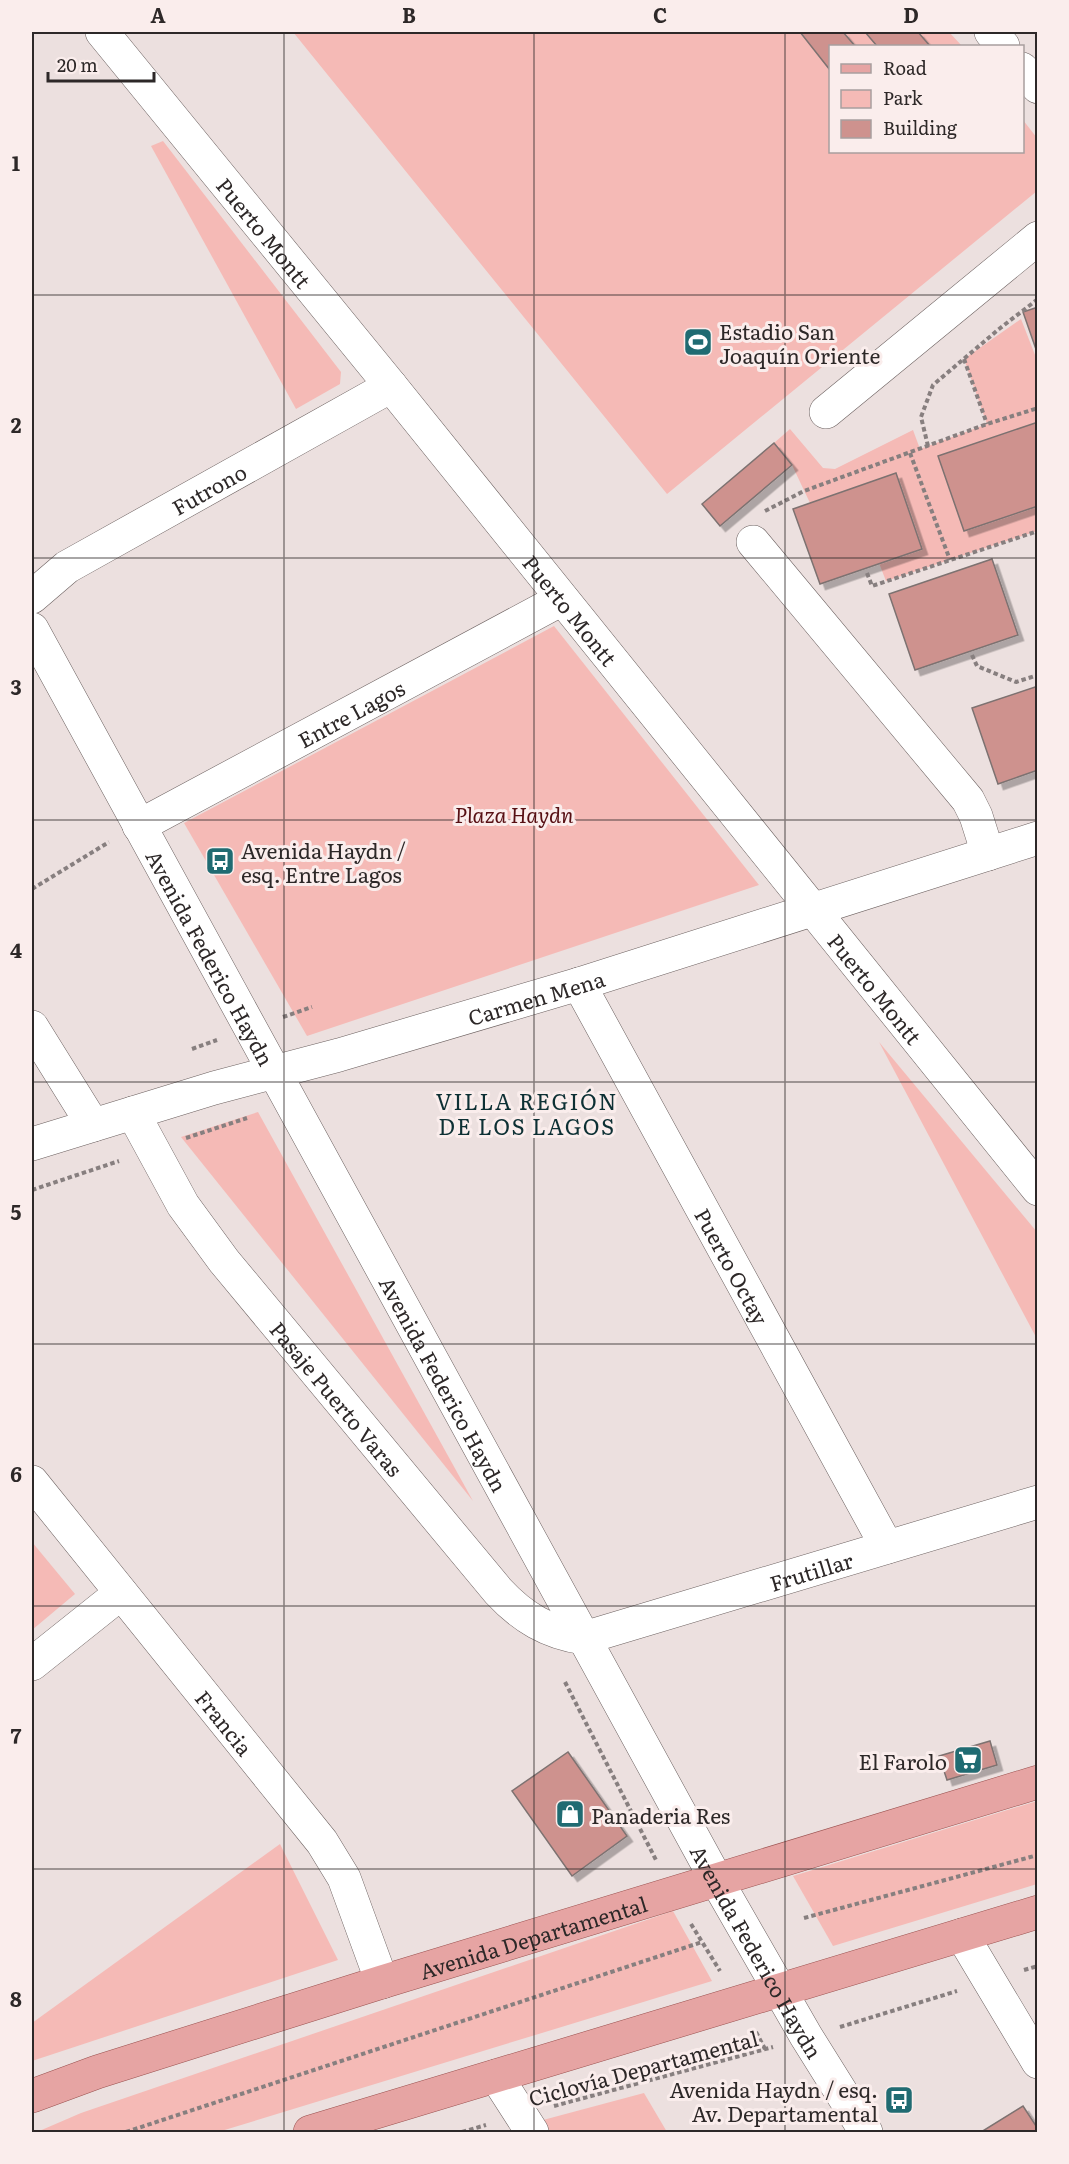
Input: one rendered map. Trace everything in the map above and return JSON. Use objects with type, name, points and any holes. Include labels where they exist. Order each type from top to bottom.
[{"type":"main road","name":"Avenida Departamental","points":[[32,2096],[97,2072],[382,1982],[1038,1782]]},
{"type":"main road","points":[[310,2133],[1038,1912]]},
{"type":"street","name":"Puerto Montt","points":[[102,32],[391,386],[1038,1189]]},
{"type":"street","points":[[991,32],[1003,45]]},
{"type":"street","points":[[1024,70],[1038,87]]},
{"type":"street","points":[[826,412],[1038,238]]},
{"type":"street","name":"Futrono","points":[[32,597],[67,567],[391,386]]},
{"type":"street","points":[[753,542],[968,800],[976,816],[988,854]]},
{"type":"street","name":"Entre Lagos","points":[[139,826],[562,599]]},
{"type":"street","name":"Avenida Federico Haydn","points":[[32,629],[717,1881],[806,2036],[866,2133]]},
{"type":"street","name":"Carmen Mena","points":[[32,1144],[579,984],[1038,838]]},
{"type":"street","name":"Puerto Octay","points":[[579,984],[887,1547]]},
{"type":"street","points":[[32,1027],[93,1125]]},
{"type":"street","name":"Pasaje Puerto Varas","points":[[133,1113],[183,1205],[203,1235],[498,1591],[512,1606],[544,1628],[564,1635],[584,1638]]},
{"type":"street","name":"Francia","points":[[32,1482],[322,1842],[352,1896],[382,1982]]},
{"type":"street","name":"Frutillar","points":[[584,1638],[1038,1502]]},
{"type":"street","points":[[32,1664],[121,1593]]},
{"type":"street","points":[[962,1935],[1038,2062]]},
{"type":"street","points":[[496,2076],[526,2124]]},
{"type":"path","points":[[928,446],[921,417],[933,385],[1038,299]]},
{"type":"path","points":[[964,359],[987,423]]},
{"type":"path","points":[[753,542],[765,510],[804,491],[987,423],[1038,408]]},
{"type":"path","points":[[910,453],[950,560]]},
{"type":"path","points":[[867,573],[872,586],[1038,531]]},
{"type":"path","points":[[972,655],[977,666],[1016,682],[1038,675]]},
{"type":"path","points":[[32,889],[139,826]]},
{"type":"path","points":[[563,1678],[673,1894],[740,2002],[766,2049]]},
{"type":"path","points":[[804,1918],[1038,1855]]},
{"type":"path","points":[[126,2133],[702,1942]]},
{"type":"path","name":"Ciclovía Departamental","points":[[462,2133],[526,2124],[1038,1966]]},
{"type":"green space","name":"Estadio San Joaquín Oriente","points":[[293,32],[949,32],[961,45],[829,45],[829,153],[1024,153],[1024,121],[1037,138],[1037,191],[667,494]]},
{"type":"green space","points":[[163,141],[341,372],[340,384],[296,409],[151,146]]},
{"type":"green space","points":[[1021,319],[1037,360],[1037,531],[886,581],[879,563],[922,548],[896,473],[810,503],[792,465],[774,443],[790,429],[823,468],[835,469],[913,430],[920,449],[987,424],[964,359]]},
{"type":"green space","name":"Plaza Haydn","points":[[554,626],[759,885],[307,1036],[184,823]]},
{"type":"green space","points":[[879,1042],[1037,1232],[1037,1339]]},
{"type":"green space","points":[[258,1112],[473,1501],[181,1137]]},
{"type":"green space","points":[[32,1542],[75,1594],[32,1630]]},
{"type":"green space","points":[[1037,1801],[1037,1884],[833,1946],[793,1876]]},
{"type":"green space","points":[[280,1844],[338,1960],[32,2061],[32,2023]]},
{"type":"green space","points":[[673,1911],[712,1981],[218,2132],[37,2132],[81,2113]]},
{"type":"green space","points":[[644,2093],[667,2132],[550,2132],[543,2120]]},
{"type":"building","points":[[800,32],[843,32],[854,45],[829,45],[829,69]]},
{"type":"building","points":[[865,32],[918,32],[929,45],[876,45]]},
{"type":"building","points":[[1038,307],[1038,355],[1023,312]]},
{"type":"building","points":[[1038,422],[1038,506],[964,531],[938,456]]},
{"type":"building","points":[[774,443],[792,465],[720,526],[702,504]]},
{"type":"building","points":[[896,473],[922,549],[820,584],[793,509]]},
{"type":"building","points":[[992,559],[1018,635],[915,670],[889,594]]},
{"type":"building","points":[[1038,686],[1038,770],[998,784],[972,708]]},
{"type":"building","name":"El Farolo","points":[[990,1741],[997,1765],[947,1780],[939,1756]]},
{"type":"building","name":"Panaderia Res","points":[[568,1752],[627,1836],[572,1876],[512,1791]]},
{"type":"building","points":[[1023,2106],[1038,2132],[981,2132]]},
{"type":"place","name":"Estadio San Joaquín Oriente","points":[[698,342]]},
{"type":"place","name":"Avenida Haydn / esq. Entre Lagos","points":[[220,861]]},
{"type":"place","name":"El Farolo","points":[[968,1760]]},
{"type":"place","name":"Panaderia Res","points":[[570,1814]]},
{"type":"place","name":"Avenida Haydn / esq. Av. Departamental","points":[[899,2100]]},
{"type":"district","name":"VILLA REGIÓN DE LOS LAGOS","points":[[527,1112]]}]
